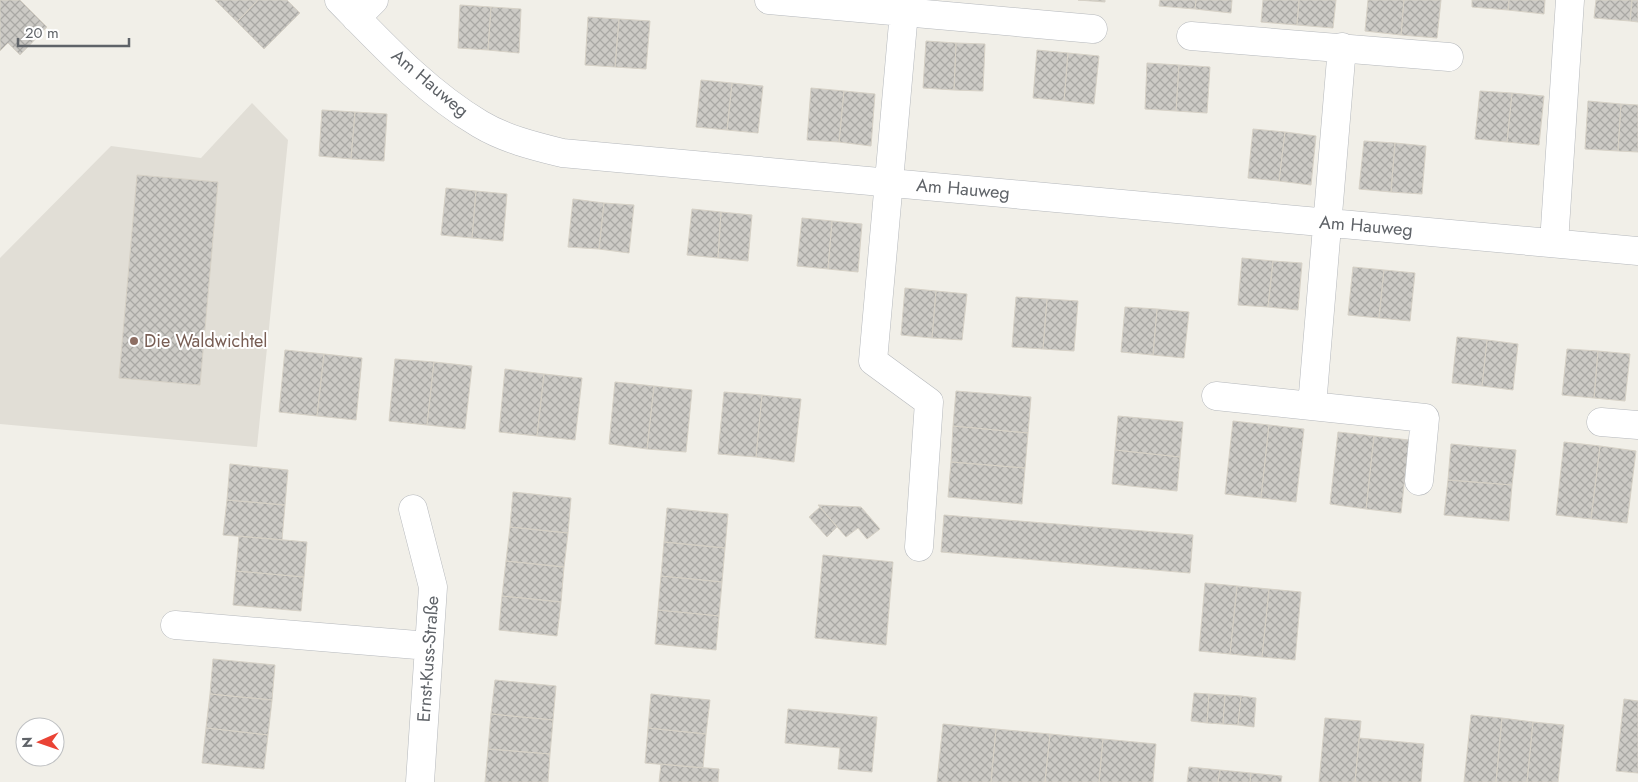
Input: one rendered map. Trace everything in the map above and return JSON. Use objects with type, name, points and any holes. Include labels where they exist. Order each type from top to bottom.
[{"type":"street","points":[[769,0],[1093,29]]},
{"type":"street","points":[[1554,243],[1570,0]]},
{"type":"street","name":"Am Hauweg","points":[[357,6],[431,89],[480,124],[521,143],[562,153],[1638,251]]},
{"type":"street","points":[[904,12],[873,361],[929,402],[919,547]]},
{"type":"street","points":[[1191,36],[1449,57]]},
{"type":"street","points":[[1312,406],[1342,47]]},
{"type":"street","points":[[1216,396],[1425,418],[1419,481]]},
{"type":"street","points":[[1601,422],[1638,425]]},
{"type":"street","name":"Ernst-Kuss-Straße","points":[[414,509],[433,587],[420,782]]},
{"type":"street","points":[[175,625],[429,646]]},
{"type":"shaded area","name":"Die Waldwichtel","points":[[252,103],[288,140],[257,447],[0,424],[0,258],[111,146],[201,158]]},
{"type":"building","points":[[0,0],[20,0],[47,27],[20,55],[8,43],[0,51]]},
{"type":"building","points":[[215,0],[258,0],[237,22]]},
{"type":"building","points":[[258,0],[287,0],[300,13],[264,49],[237,22]]},
{"type":"building","points":[[1078,0],[1105,0],[1105,2]]},
{"type":"building","points":[[1160,0],[1196,0],[1195,9],[1159,6]]},
{"type":"building","points":[[1196,0],[1232,0],[1231,13],[1195,9]]},
{"type":"building","points":[[1263,0],[1299,0],[1297,25],[1261,22]]},
{"type":"building","points":[[1299,0],[1336,0],[1333,28],[1297,25]]},
{"type":"building","points":[[1368,0],[1404,0],[1401,35],[1365,31]]},
{"type":"building","points":[[1404,0],[1441,0],[1437,38],[1401,35]]},
{"type":"building","points":[[1472,0],[1509,0],[1508,10],[1472,7]]},
{"type":"building","points":[[1509,0],[1545,0],[1544,14],[1508,10]]},
{"type":"building","points":[[1596,0],[1632,0],[1630,21],[1594,18]]},
{"type":"building","points":[[1632,0],[1638,0],[1638,22],[1630,21]]},
{"type":"building","points":[[460,5],[491,7],[488,50],[458,48]]},
{"type":"building","points":[[491,7],[521,9],[519,53],[488,50]]},
{"type":"building","points":[[588,17],[619,19],[615,67],[585,65]]},
{"type":"building","points":[[619,19],[650,21],[646,69],[615,67]]},
{"type":"building","points":[[926,41],[956,43],[954,90],[923,88]]},
{"type":"building","points":[[956,43],[985,44],[983,91],[954,90]]},
{"type":"building","points":[[1037,50],[1068,53],[1064,101],[1033,98]]},
{"type":"building","points":[[1068,53],[1099,56],[1094,104],[1064,101]]},
{"type":"building","points":[[1147,63],[1179,65],[1176,111],[1145,109]]},
{"type":"building","points":[[1179,65],[1210,67],[1207,113],[1176,111]]},
{"type":"building","points":[[701,80],[732,83],[727,130],[696,127]]},
{"type":"building","points":[[732,83],[763,86],[758,133],[727,130]]},
{"type":"building","points":[[811,88],[844,91],[839,142],[807,140]]},
{"type":"building","points":[[844,91],[875,94],[871,146],[839,142]]},
{"type":"building","points":[[1480,91],[1512,93],[1507,142],[1475,139]]},
{"type":"building","points":[[1512,93],[1544,96],[1539,145],[1507,142]]},
{"type":"building","points":[[1588,101],[1621,104],[1618,151],[1585,149]]},
{"type":"building","points":[[1621,104],[1638,105],[1638,152],[1618,151]]},
{"type":"building","points":[[322,110],[355,112],[351,159],[319,156]]},
{"type":"building","points":[[355,112],[387,114],[384,161],[351,159]]},
{"type":"building","points":[[1253,129],[1285,132],[1279,181],[1248,178]]},
{"type":"building","points":[[1285,132],[1316,136],[1311,185],[1279,181]]},
{"type":"building","points":[[1364,141],[1395,143],[1391,192],[1359,189]]},
{"type":"building","points":[[1395,143],[1426,146],[1422,194],[1391,192]]},
{"type":"building","points":[[137,175],[218,182],[200,385],[119,378]]},
{"type":"building","points":[[446,188],[476,191],[472,238],[441,235]]},
{"type":"building","points":[[476,191],[507,194],[503,241],[472,238]]},
{"type":"building","points":[[573,199],[604,203],[599,249],[568,247]]},
{"type":"building","points":[[604,203],[634,205],[629,253],[599,249]]},
{"type":"building","points":[[692,209],[721,212],[718,258],[687,255]]},
{"type":"building","points":[[721,212],[752,215],[748,261],[718,258]]},
{"type":"building","points":[[802,218],[832,221],[828,269],[797,266]]},
{"type":"building","points":[[832,221],[862,224],[858,272],[828,269]]},
{"type":"building","points":[[1242,258],[1273,261],[1268,307],[1238,305]]},
{"type":"building","points":[[1273,261],[1302,263],[1298,310],[1268,307]]},
{"type":"building","points":[[1353,267],[1384,270],[1379,318],[1348,315]]},
{"type":"building","points":[[1384,270],[1415,273],[1410,321],[1379,318]]},
{"type":"building","points":[[905,288],[936,291],[932,338],[901,335]]},
{"type":"building","points":[[936,291],[967,294],[962,340],[932,338]]},
{"type":"building","points":[[1016,297],[1047,299],[1043,349],[1012,347]]},
{"type":"building","points":[[1047,299],[1078,301],[1074,351],[1043,349]]},
{"type":"building","points":[[1125,307],[1157,309],[1153,355],[1121,352]]},
{"type":"building","points":[[1157,309],[1189,312],[1184,358],[1153,355]]},
{"type":"building","points":[[1457,337],[1487,340],[1482,386],[1452,383]]},
{"type":"building","points":[[1487,340],[1518,344],[1513,390],[1482,386]]},
{"type":"building","points":[[1567,349],[1598,351],[1594,398],[1562,395]]},
{"type":"building","points":[[285,350],[324,354],[317,416],[279,412]]},
{"type":"building","points":[[1598,351],[1630,354],[1625,401],[1594,398]]},
{"type":"building","points":[[324,354],[362,358],[356,420],[317,416]]},
{"type":"building","points":[[395,359],[434,362],[427,425],[389,421]]},
{"type":"building","points":[[434,362],[472,366],[465,429],[427,425]]},
{"type":"building","points":[[505,369],[544,374],[537,436],[499,432]]},
{"type":"building","points":[[544,374],[582,378],[575,440],[537,436]]},
{"type":"building","points":[[615,382],[654,386],[647,449],[609,444]]},
{"type":"building","points":[[654,386],[692,390],[686,452],[647,449]]},
{"type":"building","points":[[956,391],[1031,397],[1028,433],[953,426]]},
{"type":"building","points":[[724,392],[762,395],[756,457],[718,454]]},
{"type":"building","points":[[762,395],[801,399],[794,462],[756,457]]},
{"type":"building","points":[[1118,416],[1183,422],[1180,457],[1115,450]]},
{"type":"building","points":[[1233,421],[1269,425],[1261,498],[1225,494]]},
{"type":"building","points":[[1269,425],[1304,429],[1296,502],[1261,498]]},
{"type":"building","points":[[953,426],[1028,433],[1025,468],[951,462]]},
{"type":"building","points":[[1338,432],[1374,436],[1366,509],[1330,504]]},
{"type":"building","points":[[1374,436],[1409,440],[1401,513],[1366,509]]},
{"type":"building","points":[[1564,442],[1600,446],[1591,519],[1556,515]]},
{"type":"building","points":[[1451,444],[1516,450],[1512,485],[1448,480]]},
{"type":"building","points":[[1600,446],[1636,451],[1627,523],[1591,519]]},
{"type":"building","points":[[1115,450],[1180,457],[1177,491],[1112,484]]},
{"type":"building","points":[[951,462],[1025,468],[1022,504],[948,497]]},
{"type":"building","points":[[230,464],[288,470],[285,505],[227,500]]},
{"type":"building","points":[[1448,480],[1512,485],[1509,521],[1444,515]]},
{"type":"building","points":[[513,492],[571,498],[568,533],[510,527]]},
{"type":"building","points":[[227,500],[285,505],[282,540],[223,535]]},
{"type":"building","points":[[818,505],[861,507],[880,529],[867,539],[858,528],[846,537]]},
{"type":"building","points":[[820,507],[837,527],[827,537],[809,517]]},
{"type":"building","points":[[667,508],[728,514],[725,548],[664,542]]},
{"type":"building","points":[[944,515],[1193,535],[1190,573],[941,552]]},
{"type":"building","points":[[510,527],[568,533],[564,567],[506,561]]},
{"type":"building","points":[[239,536],[307,542],[304,577],[236,571]]},
{"type":"building","points":[[664,542],[725,548],[722,582],[661,576]]},
{"type":"building","points":[[823,555],[893,562],[886,645],[815,638]]},
{"type":"building","points":[[506,561],[564,567],[561,602],[502,596]]},
{"type":"building","points":[[236,571],[304,577],[301,611],[233,605]]},
{"type":"building","points":[[661,576],[722,582],[719,616],[658,610]]},
{"type":"building","points":[[1205,583],[1237,586],[1230,654],[1199,651]]},
{"type":"building","points":[[1237,586],[1269,589],[1262,657],[1230,654]]},
{"type":"building","points":[[1269,589],[1301,592],[1295,660],[1262,657]]},
{"type":"building","points":[[502,596],[561,602],[557,636],[499,630]]},
{"type":"building","points":[[658,610],[719,616],[716,650],[655,644]]},
{"type":"building","points":[[213,659],[275,665],[272,700],[210,694]]},
{"type":"building","points":[[495,680],[556,686],[553,720],[491,714]]},
{"type":"building","points":[[1194,693],[1209,694],[1207,723],[1191,721]]},
{"type":"building","points":[[210,694],[272,700],[268,735],[206,728]]},
{"type":"building","points":[[651,694],[710,700],[706,734],[648,728]]},
{"type":"building","points":[[1209,694],[1225,695],[1223,724],[1207,723]]},
{"type":"building","points":[[1225,695],[1241,696],[1238,725],[1223,724]]},
{"type":"building","points":[[1241,696],[1256,698],[1254,727],[1238,725]]},
{"type":"building","points":[[1624,699],[1638,701],[1638,773],[1616,771]]},
{"type":"building","points":[[788,709],[877,717],[872,772],[838,769],[840,748],[785,743]]},
{"type":"building","points":[[491,714],[553,720],[550,754],[488,749]]},
{"type":"building","points":[[1471,715],[1502,718],[1496,782],[1464,782]]},
{"type":"building","points":[[1325,718],[1361,721],[1355,782],[1319,782]]},
{"type":"building","points":[[1502,718],[1533,722],[1527,782],[1496,782]]},
{"type":"building","points":[[1533,722],[1564,725],[1558,782],[1527,782]]},
{"type":"building","points":[[943,724],[996,729],[991,782],[937,782]]},
{"type":"building","points":[[206,728],[268,735],[264,769],[202,763]]},
{"type":"building","points":[[648,728],[706,734],[703,768],[645,763]]},
{"type":"building","points":[[996,729],[1050,734],[1045,782],[991,782]]},
{"type":"building","points":[[1050,734],[1103,739],[1099,782],[1045,782]]},
{"type":"building","points":[[1359,738],[1424,744],[1421,782],[1355,782]]},
{"type":"building","points":[[1103,739],[1156,744],[1153,782],[1099,782]]},
{"type":"building","points":[[488,749],[550,754],[548,782],[485,782]]},
{"type":"building","points":[[661,764],[719,769],[718,782],[659,782]]},
{"type":"building","points":[[1189,767],[1220,770],[1218,782],[1187,782]]},
{"type":"building","points":[[1220,770],[1251,773],[1250,782],[1218,782]]},
{"type":"building","points":[[1251,773],[1282,776],[1281,782],[1250,782]]},
{"type":"place","name":"Die Waldwichtel","points":[[134,341]]}]
